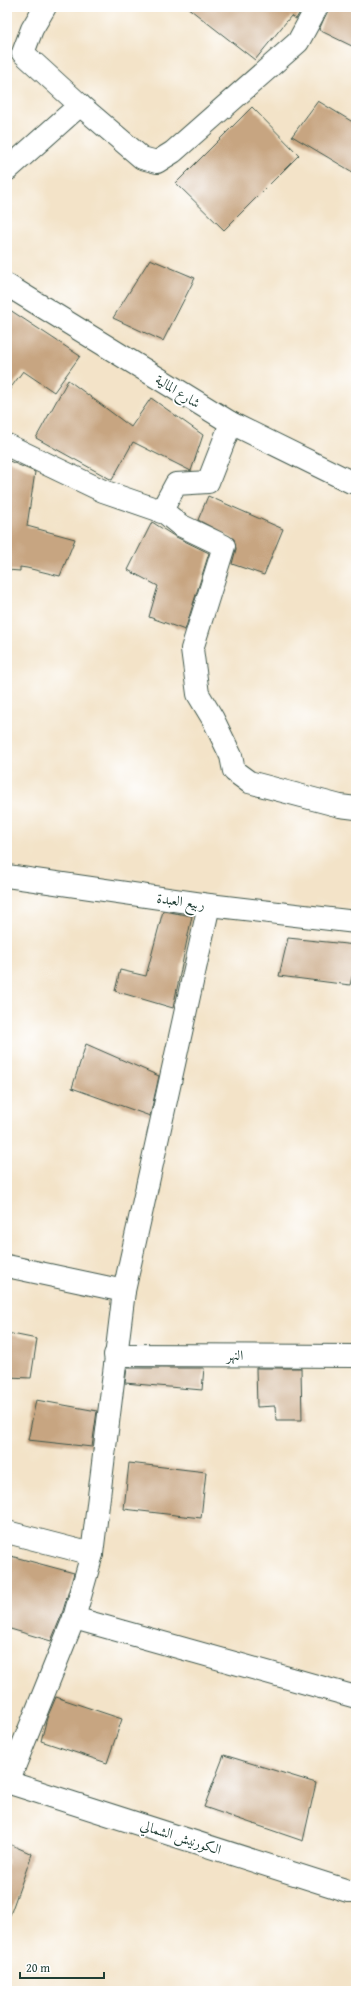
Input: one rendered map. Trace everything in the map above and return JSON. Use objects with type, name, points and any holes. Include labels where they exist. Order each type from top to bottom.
[{"type":"street","points":[[45,7],[32,28],[23,53],[80,105],[142,158],[157,162],[173,152],[298,42],[317,7]]},
{"type":"street","points":[[7,170],[80,105]]},
{"type":"street","name":"شارع المالية","points":[[7,285],[231,423],[351,482],[356,483]]},
{"type":"street","points":[[161,512],[176,484],[208,482],[231,423]]},
{"type":"street","points":[[7,445],[103,491],[164,512],[180,525],[224,546],[192,649],[198,694],[213,719],[231,756],[234,771],[249,782],[340,806],[356,808]]},
{"type":"street","name":"ربيع العبدة","points":[[7,876],[209,905],[356,922]]},
{"type":"street","points":[[7,1782],[74,1618],[92,1554],[115,1354],[124,1291],[209,905]]},
{"type":"street","points":[[7,1266],[124,1291]]},
{"type":"street","name":"النهر","points":[[115,1354],[356,1356]]},
{"type":"street","points":[[7,1532],[92,1554]]},
{"type":"street","points":[[74,1618],[356,1697]]},
{"type":"street","name":"الكورنيش الشمالي","points":[[7,1782],[348,1891],[356,1891]]},
{"type":"building","points":[[187,7],[303,7],[296,19],[291,16],[255,60]]},
{"type":"building","points":[[329,7],[356,7],[356,48],[319,30]]},
{"type":"building","points":[[318,101],[356,124],[356,174],[292,136]]},
{"type":"building","points":[[252,107],[299,155],[224,230],[176,183]]},
{"type":"building","points":[[150,259],[195,278],[163,341],[113,318]]},
{"type":"building","points":[[7,308],[80,356],[54,392],[23,371],[7,393]]},
{"type":"building","points":[[68,380],[131,427],[151,398],[203,435],[191,471],[133,442],[112,480],[36,438]]},
{"type":"building","points":[[7,460],[35,472],[27,526],[75,539],[60,576],[20,567],[20,571],[7,570]]},
{"type":"building","points":[[208,496],[283,529],[264,575],[232,564],[236,549],[234,539],[198,520]]},
{"type":"building","points":[[152,522],[174,536],[209,553],[185,630],[149,617],[158,586],[128,570]]},
{"type":"building","points":[[163,911],[192,916],[173,1008],[115,991],[120,970],[146,976]]},
{"type":"building","points":[[288,938],[356,945],[356,962],[350,985],[279,976]]},
{"type":"building","points":[[86,1044],[159,1076],[150,1116],[72,1088]]},
{"type":"building","points":[[7,1333],[37,1339],[31,1378],[7,1377]]},
{"type":"building","points":[[127,1368],[204,1368],[202,1390],[125,1383]]},
{"type":"building","points":[[256,1368],[301,1368],[302,1420],[276,1420],[275,1406],[257,1407]]},
{"type":"building","points":[[36,1400],[97,1411],[92,1447],[28,1440]]},
{"type":"building","points":[[129,1463],[206,1472],[201,1518],[124,1509]]},
{"type":"building","points":[[7,1555],[74,1573],[62,1614],[51,1641],[7,1628]]},
{"type":"building","points":[[56,1697],[122,1719],[107,1763],[41,1741],[47,1718]]},
{"type":"building","points":[[224,1755],[316,1783],[303,1841],[204,1807]]},
{"type":"building","points":[[7,1843],[32,1854],[10,1915],[7,1915]]}]
